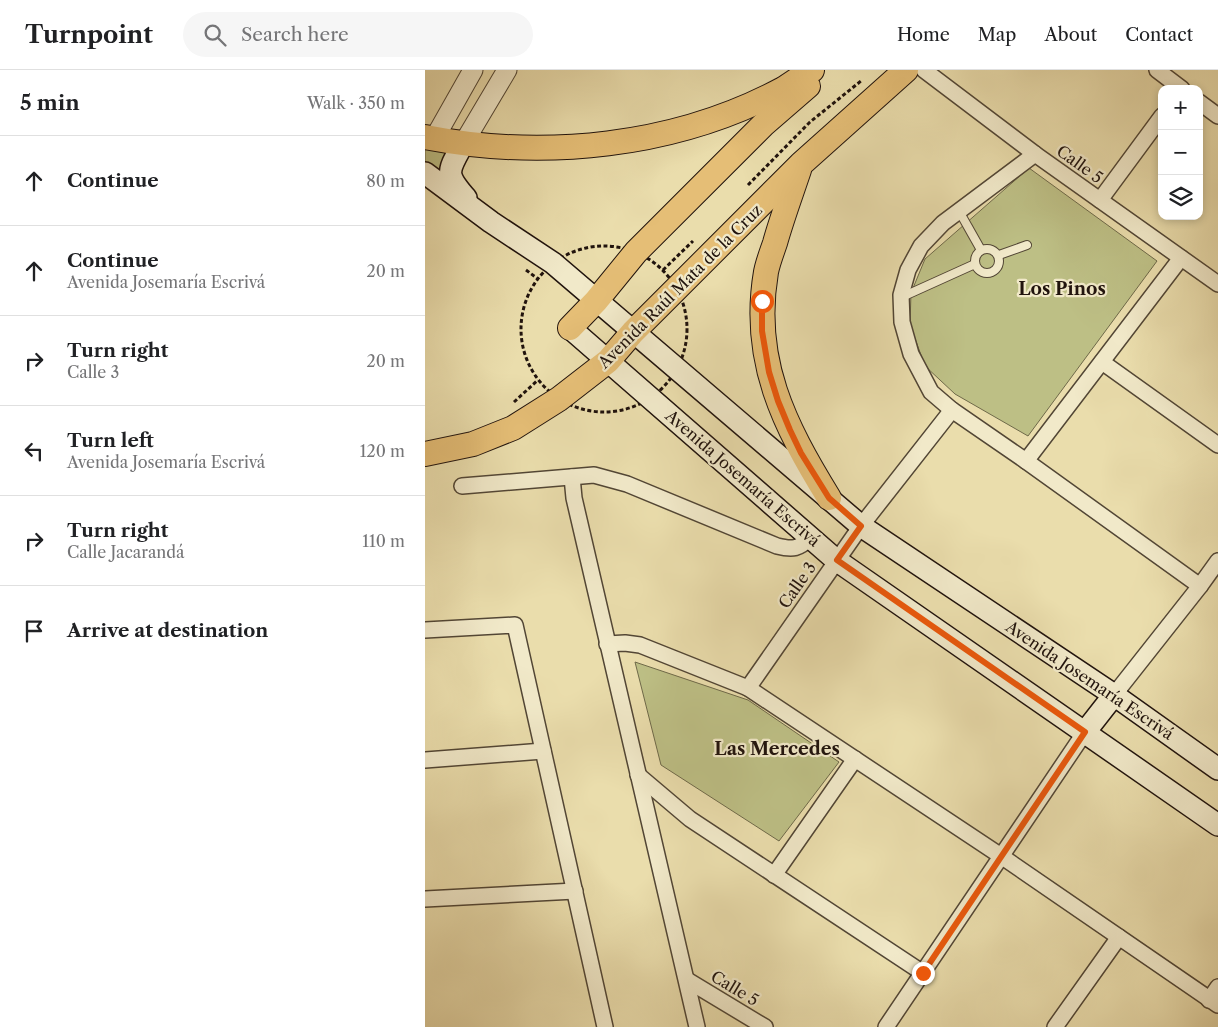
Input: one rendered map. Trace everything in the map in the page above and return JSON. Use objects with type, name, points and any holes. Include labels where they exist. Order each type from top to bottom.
[{"type":"main road","points":[[430,138],[463,144],[536,149],[591,146],[662,133],[725,115],[783,88],[812,70]]},
{"type":"main road","points":[[570,328],[596,301],[643,245],[763,125],[826,70]]},
{"type":"main road","name":"Avenida Raúl Mata de la Cruz","points":[[425,454],[473,444],[513,428],[557,401],[608,361],[633,332],[801,164],[906,70]]},
{"type":"main road","points":[[463,144],[451,167],[450,178],[467,199],[491,222]]},
{"type":"main road","points":[[801,164],[766,270],[762,301],[762,331],[769,372],[781,408],[801,453],[829,498]]},
{"type":"main road","points":[[425,173],[491,222]]},
{"type":"main road","name":"Avenida Josemaría Escrivá","points":[[491,222],[553,263],[861,526],[1114,695],[1218,769]]},
{"type":"main road","name":"Avenida Josemaría Escrivá","points":[[570,328],[837,560],[1218,825]]},
{"type":"main road","points":[[1085,732],[1114,695]]},
{"type":"street","points":[[430,138],[473,70]]},
{"type":"street","points":[[463,144],[507,70]]},
{"type":"street","name":"Calle 5","points":[[924,70],[1035,154],[1218,284]]},
{"type":"street","points":[[1163,72],[1178,85]]},
{"type":"street","points":[[1203,105],[1218,116]]},
{"type":"street","points":[[1100,200],[1158,121]]},
{"type":"street","points":[[1035,154],[943,223],[921,246],[908,270],[901,297],[901,322],[911,354],[931,392],[952,410],[1200,586]]},
{"type":"street","points":[[1026,461],[1181,258]]},
{"type":"street","points":[[1102,362],[1218,445]]},
{"type":"street","name":"Calle 3","points":[[747,688],[861,526],[952,410]]},
{"type":"street","points":[[462,486],[594,475],[627,484],[777,546],[789,549],[799,547],[811,537]]},
{"type":"street","points":[[572,477],[574,498],[607,644],[697,1027]]},
{"type":"street","points":[[1114,695],[1200,586],[1213,578],[1218,561]]},
{"type":"street","points":[[425,630],[515,625],[605,1027]]},
{"type":"street","points":[[607,644],[625,643],[640,645],[747,688],[1001,856],[1119,937],[1215,997]]},
{"type":"street","points":[[886,1027],[1085,732]]},
{"type":"street","points":[[425,760],[543,751]]},
{"type":"street","points":[[774,874],[855,759]]},
{"type":"street","points":[[638,776],[690,819],[923,973]]},
{"type":"street","points":[[425,899],[575,891]]},
{"type":"street","points":[[1055,1027],[1119,937]]},
{"type":"street","name":"Calle 5","points":[[687,980],[765,1027]]},
{"type":"lane","points":[[959,211],[981,250]]},
{"type":"lane","points":[[999,254],[1027,245]]},
{"type":"lane","points":[[985,248],[993,249],[999,254],[999,266],[993,272],[984,273],[975,264],[976,256],[985,248]]},
{"type":"lane","points":[[901,297],[975,264]]},
{"type":"green space","points":[[425,139],[449,144],[442,167],[438,170],[425,166]]},
{"type":"green space","points":[[1029,168],[1157,261],[1028,436],[955,394],[925,366],[910,325],[911,293],[925,259]]},
{"type":"green space","points":[[635,662],[748,700],[839,762],[779,841],[661,765]]},
{"type":"district","name":"Los Pinos","points":[[1062,289]]},
{"type":"district","name":"Las Mercedes","points":[[777,749]]},
{"type":"route","points":[[762,301],[762,331],[769,372],[790,430],[801,453],[829,498],[861,526],[837,560],[1085,732],[923,973]]}]
